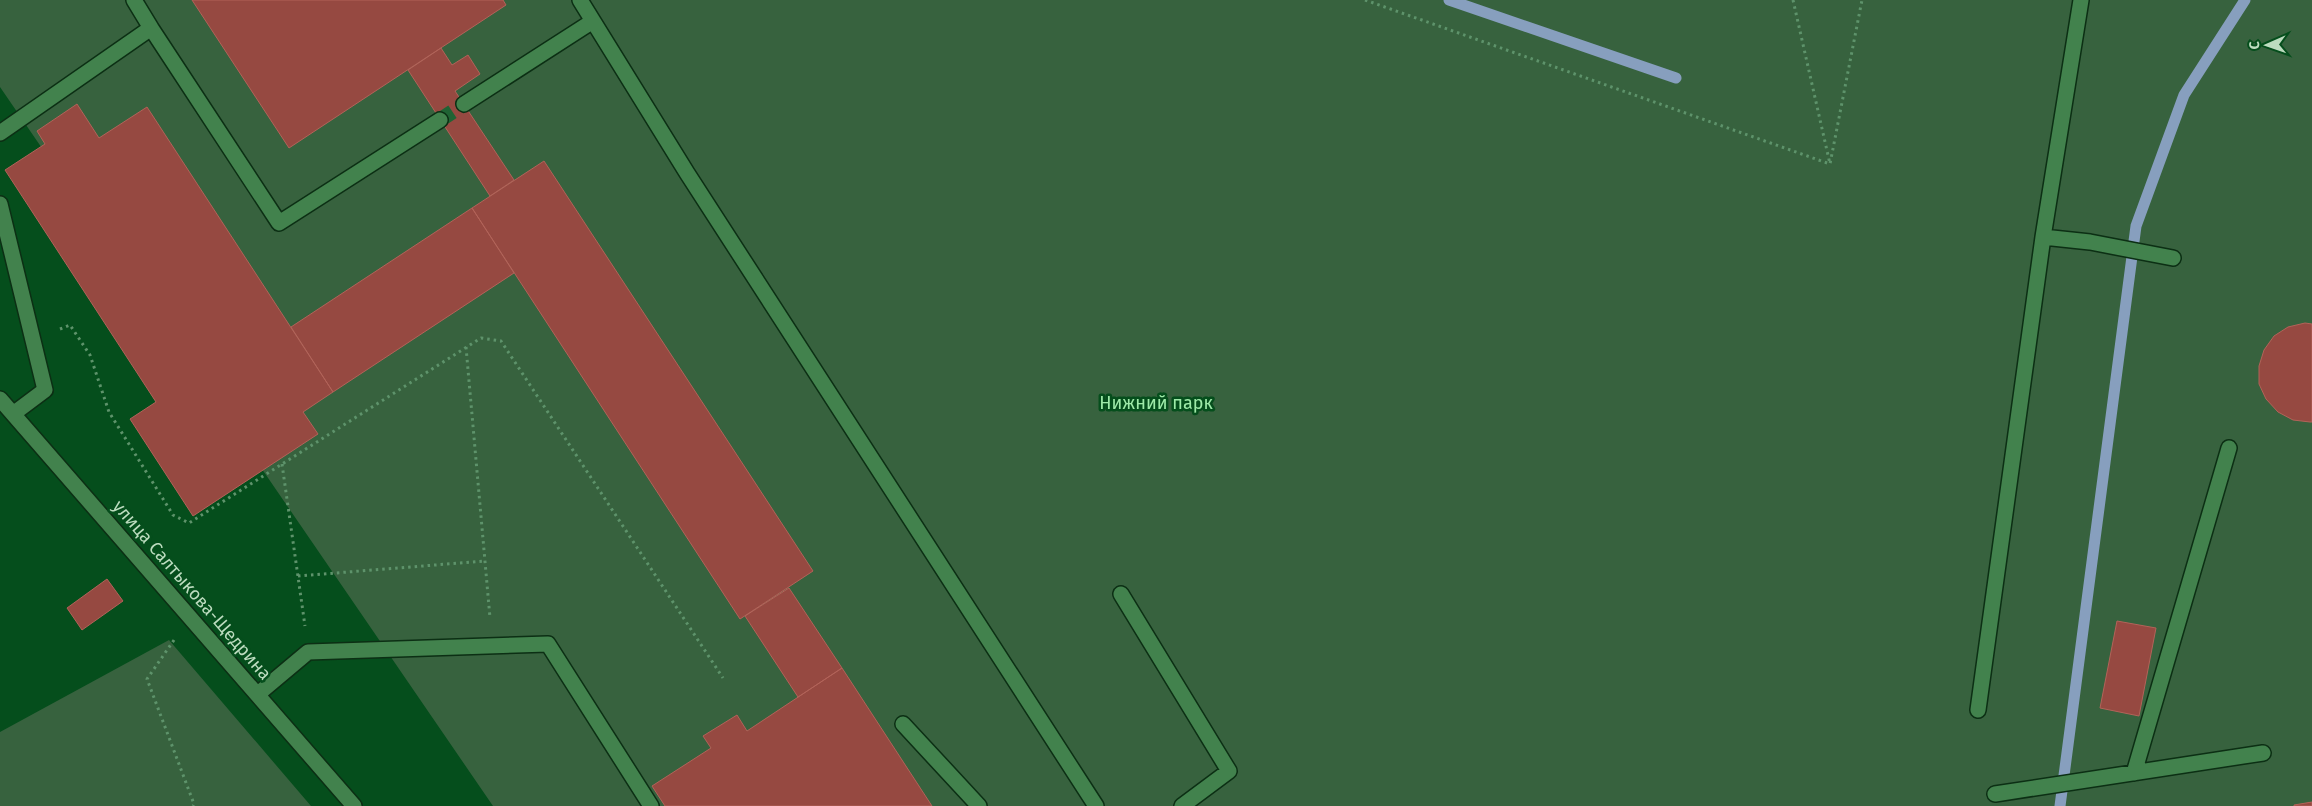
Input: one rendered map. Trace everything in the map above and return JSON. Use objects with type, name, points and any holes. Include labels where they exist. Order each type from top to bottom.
[{"type":"street","points":[[134,0],[279,223],[440,120]]},
{"type":"street","points":[[580,0],[687,173],[1096,806]]},
{"type":"street","points":[[1978,710],[2043,237],[2081,0]]},
{"type":"street","points":[[464,104],[593,21]]},
{"type":"street","points":[[0,134],[151,28]]},
{"type":"street","points":[[0,204],[45,390],[13,414]]},
{"type":"street","points":[[2043,237],[2090,242],[2173,258]]},
{"type":"street","name":"улица Салтыкова-Щедрина","points":[[0,399],[354,806]]},
{"type":"street","points":[[2134,773],[2229,448]]},
{"type":"street","points":[[1121,594],[1229,770],[1182,806]]},
{"type":"street","points":[[258,694],[308,652],[548,644],[651,806]]},
{"type":"street","points":[[903,724],[979,806]]},
{"type":"street","points":[[1995,794],[2263,753]]},
{"type":"path","points":[[1366,0],[1830,164]]},
{"type":"path","points":[[1793,0],[1830,164]]},
{"type":"path","points":[[1830,164],[1862,0]]},
{"type":"path","points":[[33,340],[70,325],[90,355],[109,412],[172,515],[189,523],[481,338],[501,341],[723,678]]},
{"type":"path","points":[[466,347],[493,646]]},
{"type":"path","points":[[282,464],[308,652]]},
{"type":"path","points":[[298,576],[485,561]]},
{"type":"path","points":[[190,617],[147,679],[194,804],[192,806]]},
{"type":"green space","name":"Нижний парк","points":[[0,0],[2312,0],[2312,806],[493,806],[0,87]]},
{"type":"green space","points":[[169,640],[311,806],[0,806],[0,732]]},
{"type":"building","points":[[192,0],[503,0],[506,5],[289,148]]},
{"type":"building","points":[[441,48],[452,65],[468,55],[480,74],[455,91],[514,180],[490,196],[408,70]]},
{"type":"building","points":[[77,104],[99,138],[147,107],[333,392],[303,412],[318,434],[193,516],[130,419],[156,402],[5,170],[45,144],[37,131]]},
{"type":"building","points":[[544,161],[813,571],[740,619],[472,208]]},
{"type":"building","points":[[472,208],[514,273],[333,392],[291,327]]},
{"type":"building","points":[[2305,323],[2312,324],[2312,422],[2293,420],[2278,412],[2266,399],[2259,384],[2259,366],[2264,350],[2274,336],[2288,327]]},
{"type":"building","points":[[107,579],[123,601],[82,630],[67,608]]},
{"type":"building","points":[[789,588],[842,668],[798,697],[745,616]]},
{"type":"building","points":[[2117,621],[2156,628],[2139,716],[2100,708]]},
{"type":"building","points":[[842,668],[932,806],[665,806],[652,786],[711,748],[703,736],[737,715],[747,731]]},
{"type":"building","points":[[2312,802],[2312,806],[2294,806],[2294,805]]},
{"type":"waterway","points":[[1449,0],[1676,78]]},
{"type":"waterway","points":[[2060,806],[2136,226],[2184,95],[2245,0]]},
{"type":"tunnel","points":[[440,120],[464,104]]}]
